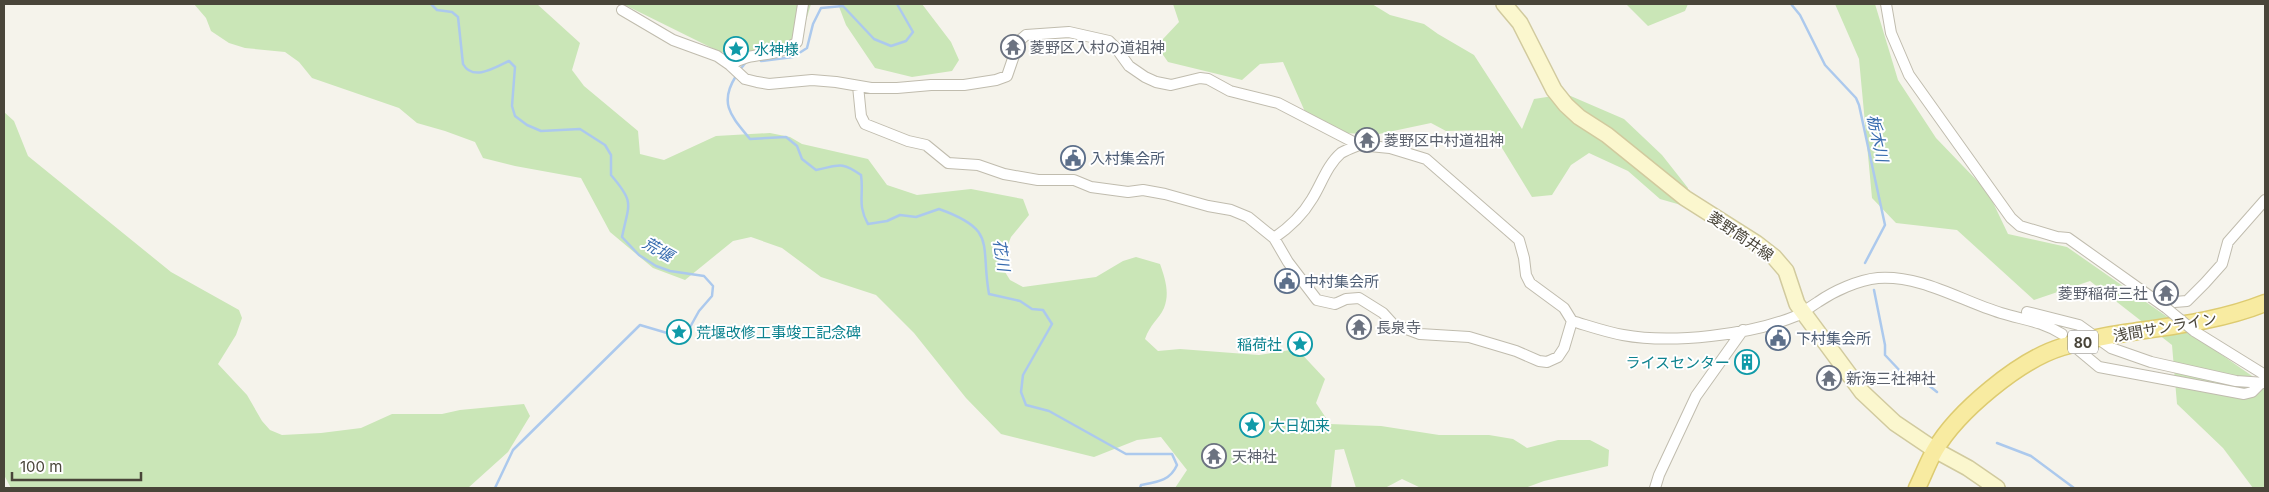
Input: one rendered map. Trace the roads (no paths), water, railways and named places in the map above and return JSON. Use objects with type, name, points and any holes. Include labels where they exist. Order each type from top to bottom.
[{"type":"main road","name":"菱野筒井線","points":[[1504,4],[1523,29],[1554,90],[1579,117],[1607,135],[1685,198],[1756,243],[1774,257],[1786,271],[1797,304],[1867,398],[1895,423],[1997,488]]},
{"type":"main road","name":"浅間サンライン","points":[[1917,488],[1935,450],[1959,419],[2006,377],[2060,347],[2220,317],[2265,303]]},
{"type":"street","points":[[730,65],[750,55],[782,52],[797,42],[803,4]]},
{"type":"street","points":[[1886,4],[1891,33],[1909,75],[2011,218],[2020,226],[2057,237],[2068,238],[2163,305],[2194,331],[2264,381]]},
{"type":"street","points":[[622,10],[673,40],[716,56],[730,65],[745,79],[769,84],[812,80],[858,86],[898,88],[964,85],[996,80],[1007,76],[1019,41],[1026,35],[1070,32],[1109,42],[1116,48],[1129,66],[1145,78],[1171,85],[1200,78],[1208,79],[1230,91],[1278,102],[1359,145]]},
{"type":"street","points":[[858,86],[861,116],[865,124],[908,141],[926,145],[948,163],[978,164],[1004,174],[1038,180],[1074,180],[1091,187],[1128,192],[1143,190],[1231,210],[1248,217],[1274,238],[1288,262],[1317,300],[1335,304],[1346,299],[1359,298],[1383,313],[1393,324],[1420,334],[1469,336],[1516,351],[1539,361],[1547,362],[1558,357],[1564,348],[1572,321]]},
{"type":"street","points":[[1274,238],[1291,227],[1299,218],[1313,197],[1320,180],[1341,153],[1359,145],[1375,145],[1411,153],[1426,159],[1519,240],[1526,275],[1530,283],[1564,308],[1572,321],[1624,336],[1670,339],[1711,336],[1779,323],[1803,313],[1819,301],[1851,285],[1879,278],[1919,282],[2001,313],[2031,319],[2050,326],[2062,334]]},
{"type":"street","points":[[2163,305],[2187,301],[2205,283],[2222,264],[2228,242],[2265,200]]},
{"type":"street","points":[[2001,313],[2029,312],[2086,328],[2096,339],[2111,348],[2151,362],[2236,381],[2264,381]]},
{"type":"street","points":[[1657,487],[1696,396],[1743,330]]},
{"type":"street","points":[[2075,347],[2099,366],[2244,394],[2252,392],[2264,381]]},
{"type":"waterway","name":"荒堰","points":[[431,4],[437,10],[452,12],[458,17],[463,64],[467,69],[473,72],[485,72],[509,61],[515,67],[512,106],[515,116],[527,125],[541,131],[580,129],[605,145],[611,155],[611,175],[627,198],[628,210],[622,237],[639,255],[656,266],[670,271],[704,276],[713,286],[712,296],[699,311],[684,338],[640,325],[513,450],[495,488]]},
{"type":"waterway","name":"花川","points":[[761,61],[793,57],[807,48],[813,24],[821,8],[843,6],[874,39],[891,46],[906,41],[913,32],[897,4]]},
{"type":"waterway","name":"栃木川","points":[[1791,4],[1800,15],[1825,65],[1856,98],[1859,105],[1885,225],[1865,263]]},
{"type":"waterway","name":"花川","points":[[739,71],[746,62]]},
{"type":"waterway","name":"花川","points":[[736,76],[728,95],[728,102],[733,117],[750,139],[786,137],[797,146],[802,159],[816,170],[839,165],[848,167],[861,175],[862,205],[868,224],[887,221],[900,215],[916,217],[939,209],[970,224],[978,232],[983,241],[985,251],[989,294],[1020,301],[1032,309],[1043,310],[1052,324],[1023,375],[1021,392],[1026,405],[1049,411],[1126,454],[1172,454],[1177,465],[1171,474],[1162,480],[1141,485],[1140,488]]},
{"type":"waterway","name":"栃木川","points":[[1874,290],[1885,345],[1885,355],[1903,374],[1922,380],[1937,392]]},
{"type":"waterway","name":"栃木川","points":[[1997,443],[2031,456],[2074,488]]},
{"type":"place","name":"菱野区入村の道祖神","points":[[1013,47]]},
{"type":"place","name":"水神様","points":[[736,49]]},
{"type":"place","name":"菱野区中村道祖神","points":[[1367,140]]},
{"type":"place","name":"入村集会所","points":[[1073,158]]},
{"type":"place","name":"中村集会所","points":[[1287,281]]},
{"type":"place","name":"菱野稲荷三社","points":[[2166,293]]},
{"type":"place","name":"長泉寺","points":[[1359,327]]},
{"type":"place","name":"荒堰改修工事竣工記念碑","points":[[679,332]]},
{"type":"place","name":"下村集会所","points":[[1778,338]]},
{"type":"place","name":"稲荷社","points":[[1300,344]]},
{"type":"place","name":"ライスセンター","points":[[1747,362]]},
{"type":"place","name":"新海三社神社","points":[[1829,378]]},
{"type":"place","name":"大日如来","points":[[1252,425]]},
{"type":"place","name":"天神社","points":[[1214,456]]}]
